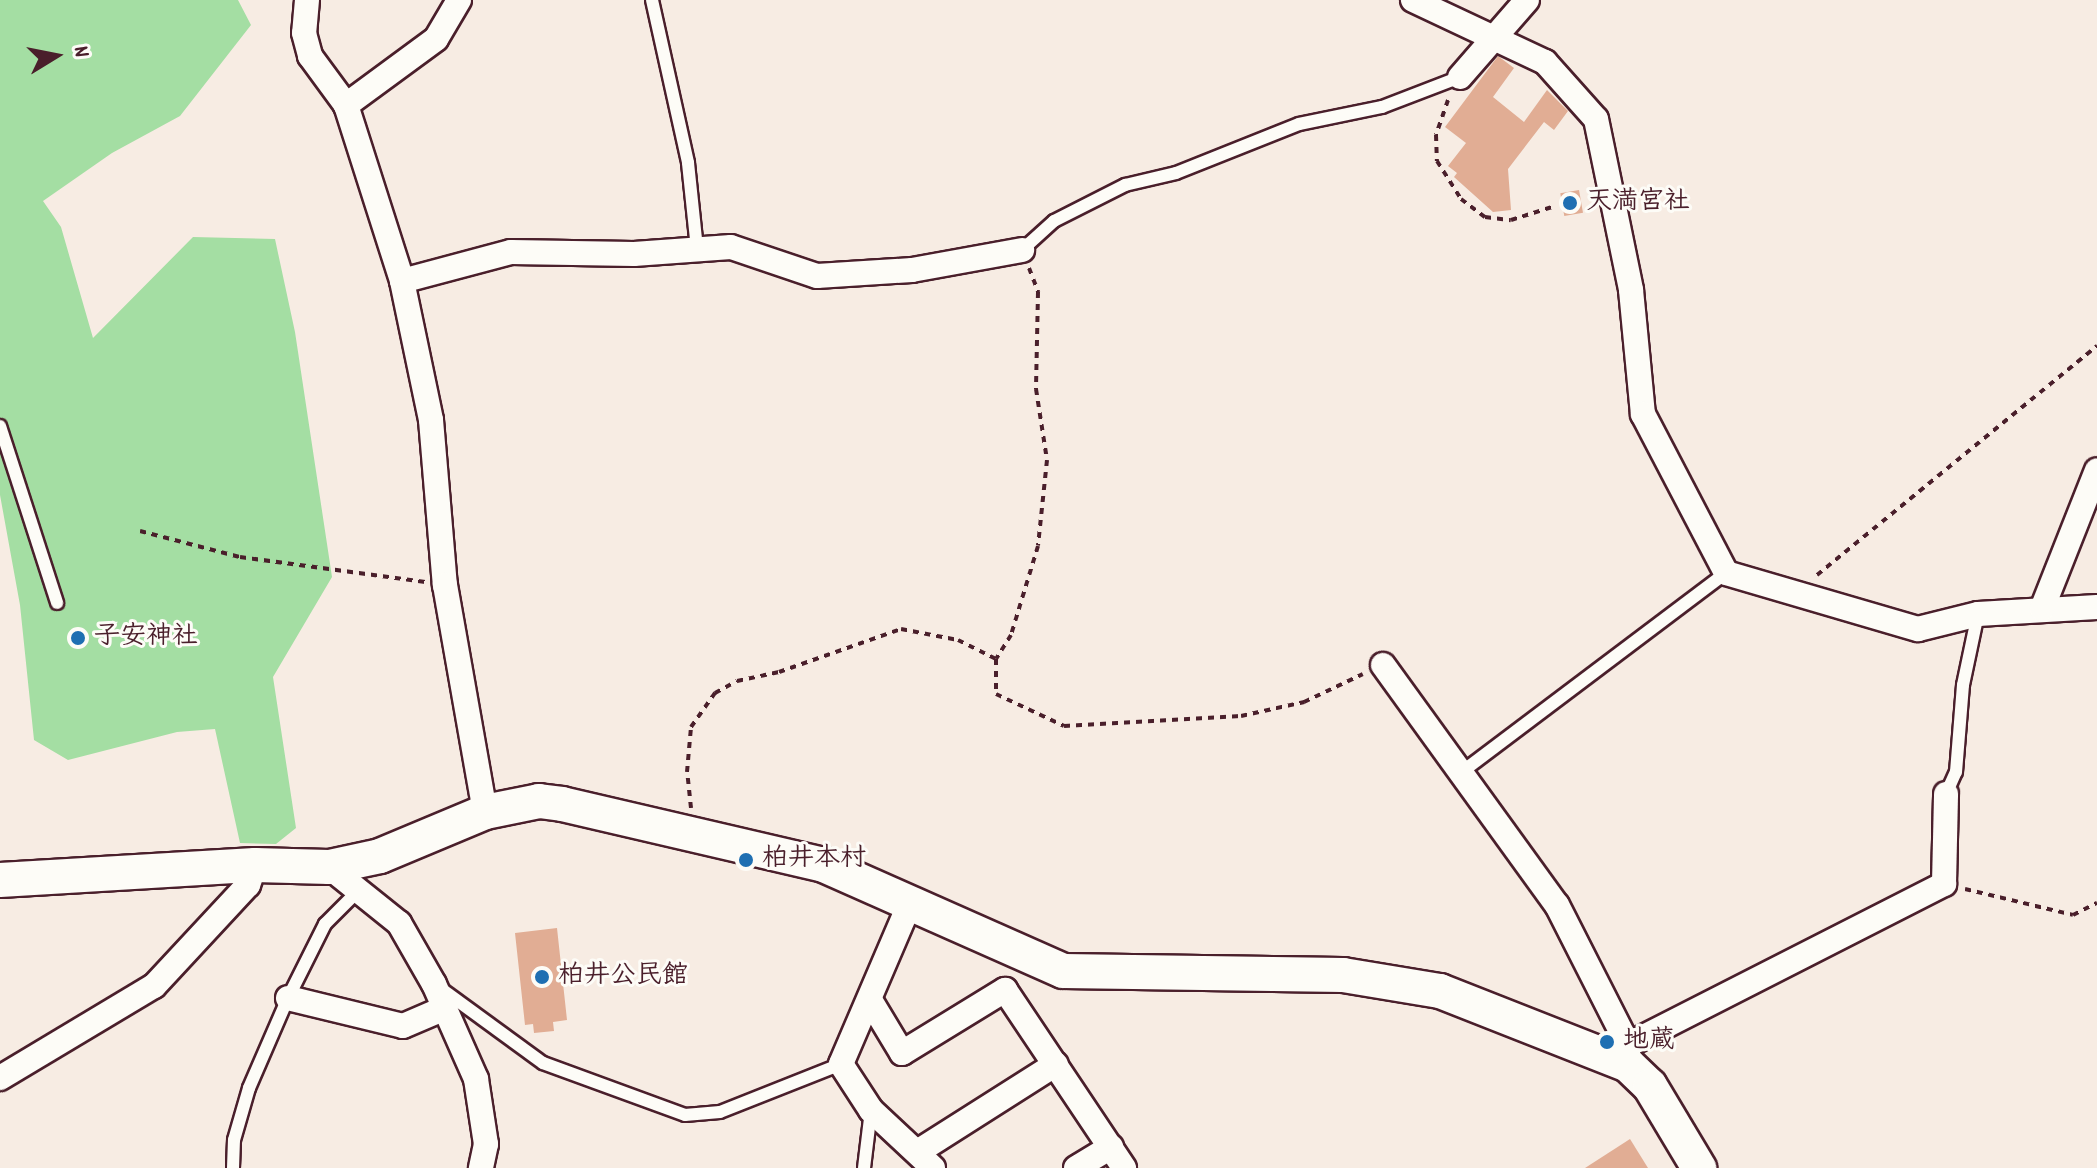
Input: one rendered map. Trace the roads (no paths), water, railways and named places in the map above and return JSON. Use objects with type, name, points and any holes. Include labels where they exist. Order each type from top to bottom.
[{"type":"street","points":[[307,0],[304,33],[310,56],[346,105],[402,281],[431,420],[445,585],[485,812]]},
{"type":"street","points":[[346,105],[436,39],[459,0]]},
{"type":"street","points":[[1413,0],[1545,62],[1596,119],[1631,290],[1643,414],[1726,573],[1918,629],[1978,614],[2097,607]]},
{"type":"street","points":[[1460,77],[1527,0]]},
{"type":"street","points":[[402,281],[511,252],[634,254],[731,247],[817,276],[912,270],[1022,250]]},
{"type":"street","points":[[2042,609],[2097,470]]},
{"type":"street","points":[[1383,665],[1463,771],[1557,905],[1628,1055],[1699,1168]]},
{"type":"street","points":[[0,880],[255,865],[329,867],[380,856],[485,812],[528,802],[562,804],[824,865],[1063,971],[1343,975],[1398,981],[1440,991],[1628,1055],[1944,884],[1946,794]]},
{"type":"street","points":[[0,1078],[154,986],[248,885],[255,865]]},
{"type":"street","points":[[329,867],[399,923],[434,984],[476,1079],[486,1144],[481,1168]]},
{"type":"street","points":[[910,903],[841,1064],[871,1110],[926,1159],[1056,1064]]},
{"type":"street","points":[[870,1000],[902,1053],[1005,990],[1124,1168]]},
{"type":"street","points":[[288,998],[403,1026],[445,1008]]},
{"type":"street","points":[[1076,1168],[1111,1147]]},
{"type":"lane","points":[[652,0],[688,163],[697,248]]},
{"type":"lane","points":[[1022,250],[1054,221],[1125,185],[1176,173],[1299,124],[1382,107],[1460,77]]},
{"type":"lane","points":[[0,426],[57,603]]},
{"type":"lane","points":[[1463,771],[1726,573]]},
{"type":"lane","points":[[1946,794],[1956,772],[1963,685],[1978,614]]},
{"type":"lane","points":[[233,1168],[234,1140],[249,1088],[288,998],[325,924],[358,891]]},
{"type":"lane","points":[[434,984],[543,1063],[685,1115],[720,1112],[841,1064]]},
{"type":"lane","points":[[864,1168],[871,1110]]},
{"type":"place","name":"天満宮社","points":[[1570,203]]},
{"type":"place","name":"子安神社","points":[[78,638]]},
{"type":"place","name":"柏井本村","points":[[746,860]]},
{"type":"place","name":"柏井公民館","points":[[542,977]]},
{"type":"place","name":"地蔵","points":[[1607,1042]]}]
